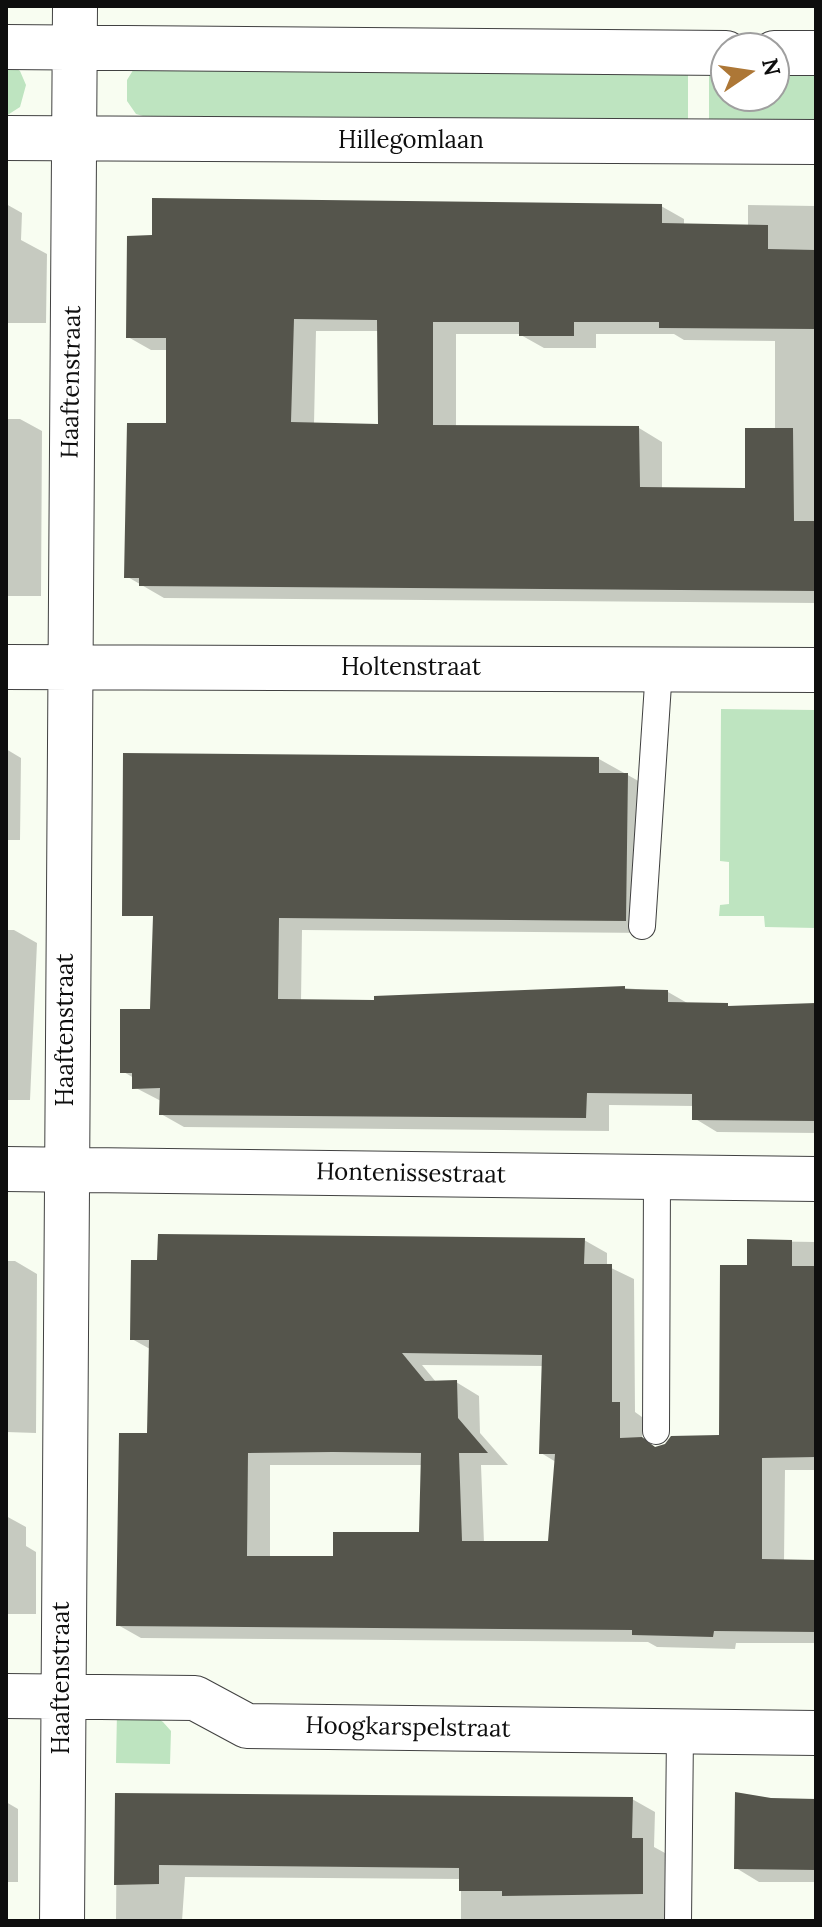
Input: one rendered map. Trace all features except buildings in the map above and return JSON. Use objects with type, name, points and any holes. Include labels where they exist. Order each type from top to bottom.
[{"type":"street","points":[[6,47],[75,27],[710,52]]},
{"type":"street","name":"Haaftenstraat","points":[[62,1921],[75,27]]},
{"type":"street","points":[[790,53],[816,53]]},
{"type":"street","name":"Hillegomlaan","points":[[6,138],[816,142]]},
{"type":"street","name":"Holtenstraat","points":[[6,667],[816,670]]},
{"type":"street","name":"Hontenissestraat","points":[[6,1169],[816,1179]]},
{"type":"street","name":"Hoogkarspelstraat","points":[[6,1696],[195,1698],[247,1726],[816,1733]]},
{"type":"lane","points":[[642,926],[659,669]]},
{"type":"lane","points":[[656,1431],[657,1177]]},
{"type":"lane","points":[[678,1921],[680,1733]]},
{"type":"green space","points":[[6,62],[20,71],[26,85],[20,107],[6,116]]},
{"type":"green space","points":[[135,67],[688,67],[688,123],[150,118],[136,114],[127,101],[127,80]]},
{"type":"green space","points":[[709,68],[710,112],[790,112],[790,68],[816,68],[816,123],[709,122]]},
{"type":"green space","points":[[721,709],[816,710],[816,928],[765,927],[764,916],[719,916],[720,905],[729,904],[729,862],[720,861]]},
{"type":"green space","points":[[117,1712],[156,1717],[163,1722],[171,1731],[170,1764],[116,1763]]}]
